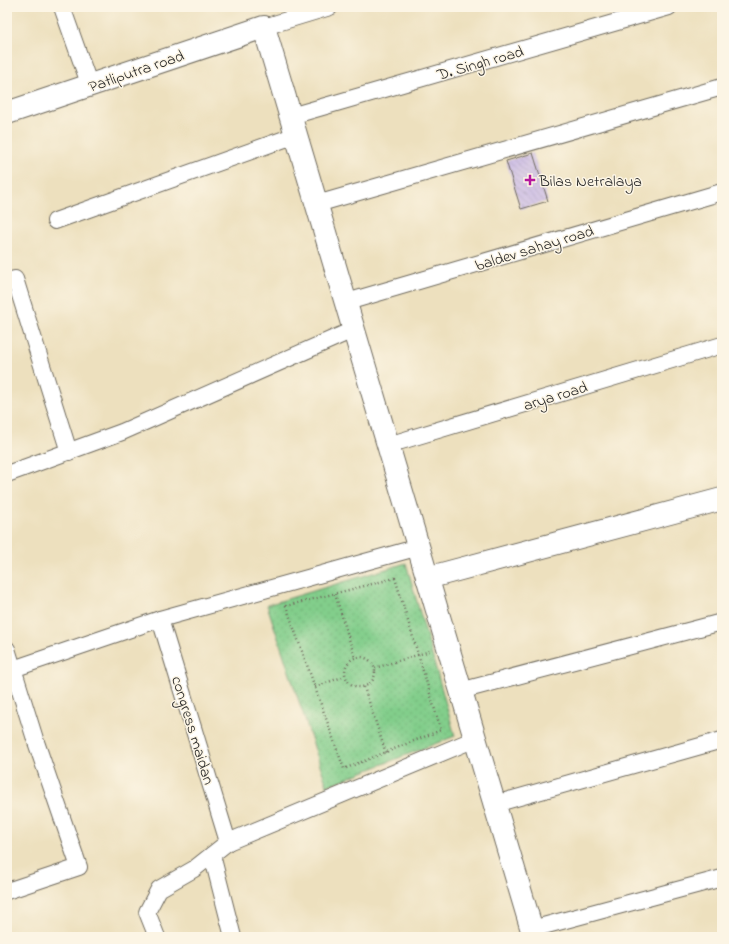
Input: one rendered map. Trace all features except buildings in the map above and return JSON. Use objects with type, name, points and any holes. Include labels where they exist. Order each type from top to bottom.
[{"type":"street","points":[[62,7],[90,86]]},
{"type":"street","points":[[330,7],[264,27],[347,302],[460,691],[533,933],[722,878]]},
{"type":"street","name":"D. Singh road","points":[[55,221],[294,125],[669,7]]},
{"type":"street","name":"Patliputra road","points":[[7,113],[264,27]]},
{"type":"street","points":[[317,204],[722,87]]},
{"type":"street","name":"baldev sahay road","points":[[347,302],[722,192]]},
{"type":"street","points":[[7,281],[16,279],[69,452]]},
{"type":"street","points":[[7,474],[122,432],[355,329]]},
{"type":"street","name":"arya road","points":[[388,445],[722,345]]},
{"type":"street","points":[[427,578],[722,499]]},
{"type":"street","points":[[13,669],[160,619],[419,547]]},
{"type":"street","name":"congress maidan","points":[[160,619],[228,842]]},
{"type":"street","points":[[460,691],[722,622]]},
{"type":"street","points":[[7,649],[35,740],[79,867],[7,891]]},
{"type":"street","points":[[157,937],[146,912],[159,889],[194,869],[228,842],[475,739]]},
{"type":"street","points":[[495,804],[722,740]]},
{"type":"street","points":[[212,855],[233,937]]},
{"type":"path","points":[[395,578],[441,730],[344,769],[286,606],[335,594],[395,578]]},
{"type":"path","points":[[335,594],[355,658]]},
{"type":"path","points":[[375,668],[447,646]]},
{"type":"path","points":[[355,658],[365,658],[373,663],[375,668],[376,673],[372,682],[364,687],[354,686],[345,676],[348,663],[355,658]]},
{"type":"path","points":[[315,687],[345,676]]},
{"type":"path","points":[[364,687],[386,753]]},
{"type":"green space","points":[[406,563],[455,736],[327,786],[267,605]]},
{"type":"place","name":"Bilas Netralaya","points":[[530,180]]}]
